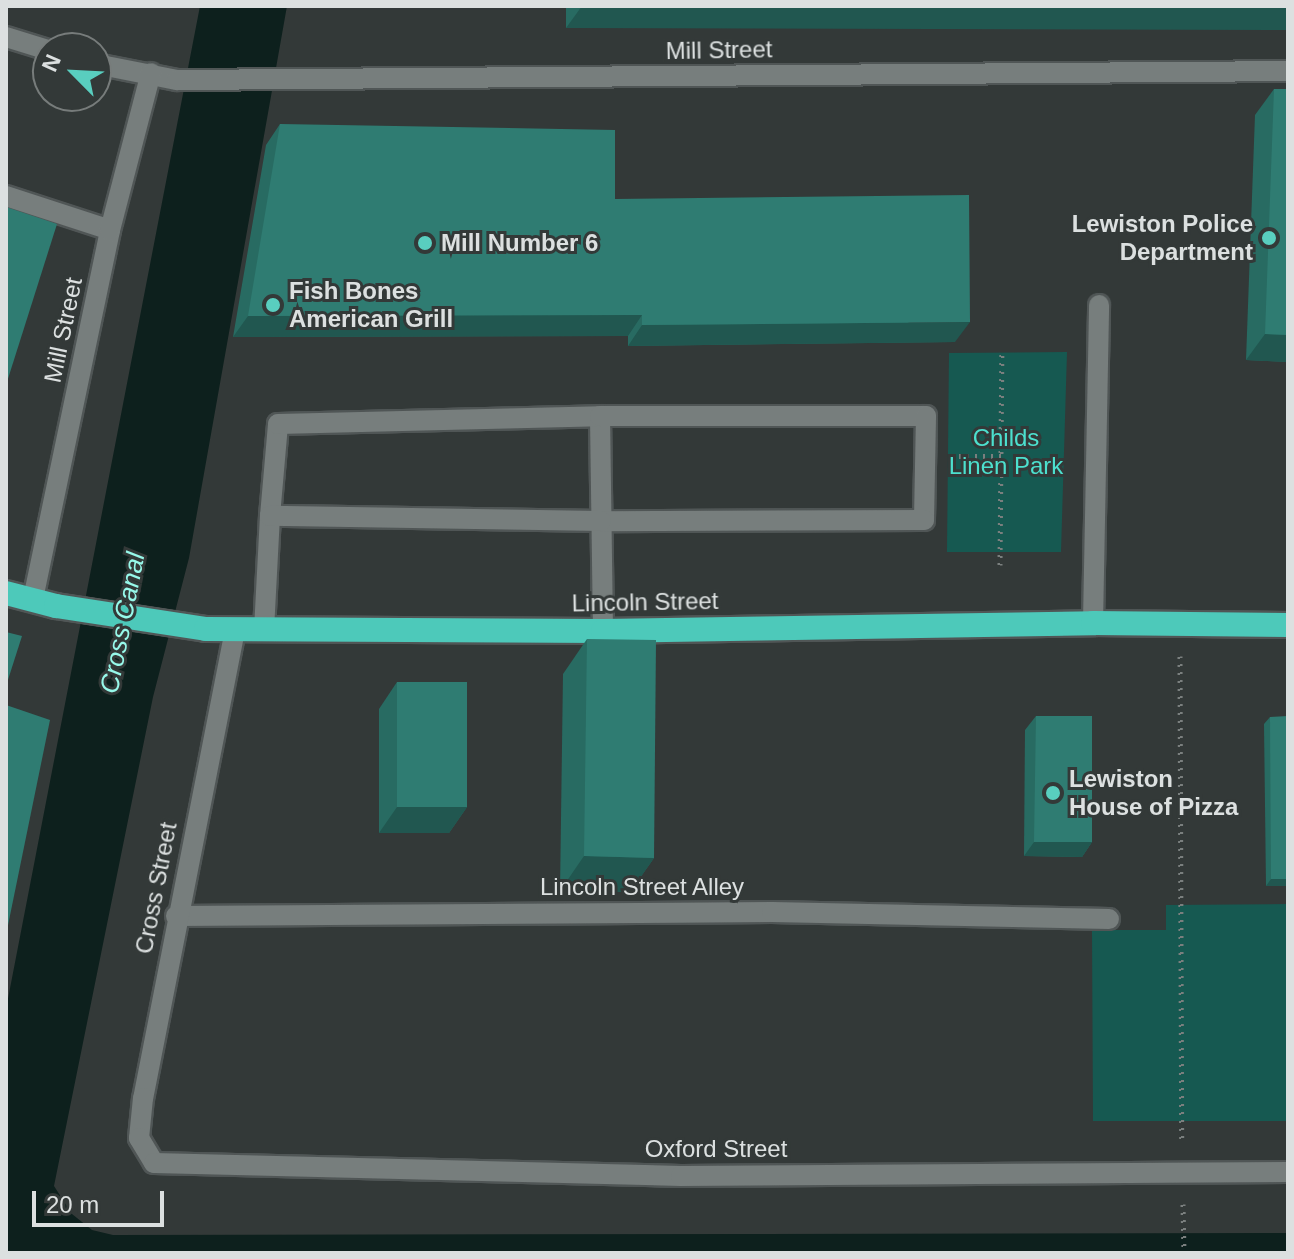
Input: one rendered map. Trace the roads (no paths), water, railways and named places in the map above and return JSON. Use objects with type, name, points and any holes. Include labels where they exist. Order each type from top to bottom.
[{"type":"highway","name":"Lincoln Street","points":[[6,593],[206,629],[235,630],[603,631],[1093,623],[1288,625]]},
{"type":"street","points":[[6,37],[32,45]]},
{"type":"street","name":"Mill Street","points":[[112,67],[177,80],[1288,71]]},
{"type":"street","name":"Mill Street","points":[[45,602],[110,230],[151,73]]},
{"type":"street","points":[[6,196],[110,230]]},
{"type":"street","points":[[1093,623],[1099,305]]},
{"type":"street","points":[[600,416],[603,631]]},
{"type":"street","points":[[264,630],[270,516],[278,424],[600,416],[926,416],[924,520],[601,521],[270,516]]},
{"type":"street","name":"Cross Street","points":[[148,1157],[139,1138],[143,1098],[176,916],[235,630]]},
{"type":"street","name":"Lincoln Street Alley","points":[[176,916],[772,912],[1109,919]]},
{"type":"street","name":"Oxford Street","points":[[148,1157],[154,1163],[681,1176],[1288,1172]]},
{"type":"water","name":"Cross Canal","points":[[200,6],[287,6],[189,558],[153,697],[54,1186],[72,1214],[92,1230],[113,1235],[1288,1233],[1288,1253],[6,1253],[6,1009]]},
{"type":"place","name":"Lewiston Police Department","points":[[1269,238]]},
{"type":"place","name":"Mill Number 6","points":[[425,243]]},
{"type":"place","name":"Fish Bones American Grill","points":[[273,305]]},
{"type":"place","name":"Lewiston House of Pizza","points":[[1053,793]]},
{"type":"park label","name":"Childs Linen Park","points":[[1006,452]]}]
